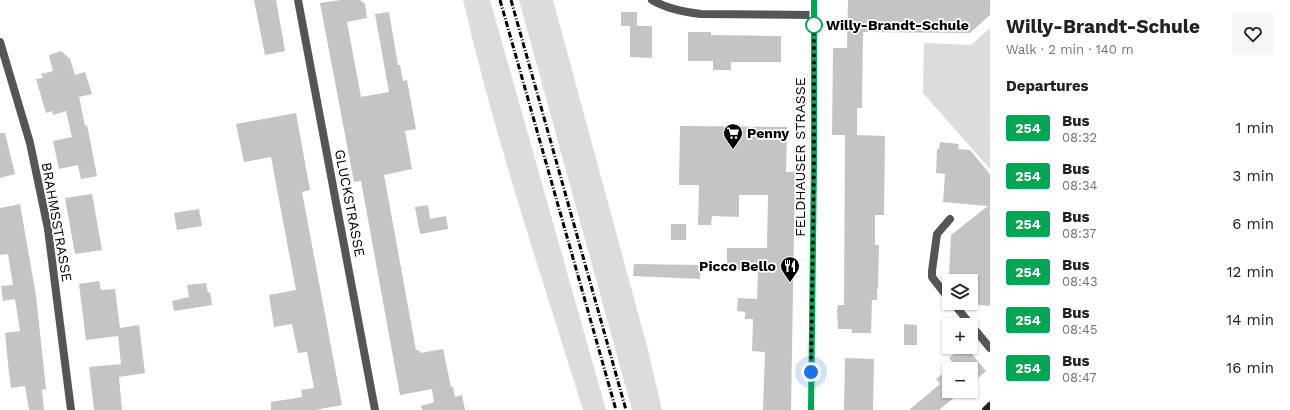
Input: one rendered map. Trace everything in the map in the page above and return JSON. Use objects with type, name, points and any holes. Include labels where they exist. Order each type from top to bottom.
[{"type":"street","name":"GLUCKSTRASSE","points":[[298,0],[375,410]]},
{"type":"street","points":[[652,0],[668,8],[701,14],[814,15]]},
{"type":"street","name":"FELDHAUSER STRASSE","points":[[811,410],[814,0]]},
{"type":"street","name":"BRAHMSSTRASSE","points":[[0,42],[30,143],[48,229],[71,410]]},
{"type":"street","points":[[942,290],[932,277],[932,271],[937,234],[950,219]]},
{"type":"street","points":[[959,310],[965,318]]},
{"type":"street","points":[[978,333],[990,348]]},
{"type":"street","points":[[986,410],[990,406]]},
{"type":"shaded area","points":[[463,0],[490,0],[606,410],[583,410],[489,104]]},
{"type":"shaded area","points":[[519,0],[553,0],[648,350],[662,410],[632,410]]},
{"type":"shaded area","points":[[990,28],[990,169],[923,93],[924,43],[971,45]]},
{"type":"building","points":[[254,0],[276,0],[285,51],[265,55]]},
{"type":"building","points":[[341,0],[360,0],[365,4],[367,18],[347,22],[361,97],[389,92],[375,14],[389,12],[398,65],[400,65],[403,81],[407,80],[416,129],[405,131],[412,169],[384,175],[416,350],[419,350],[420,353],[443,349],[451,387],[453,387],[455,397],[462,395],[465,410],[422,410],[421,406],[434,402],[432,389],[400,395],[361,181],[354,182],[320,3]]},
{"type":"building","points":[[848,0],[990,0],[990,15],[970,33],[863,32],[862,108],[857,108],[857,135],[885,136],[884,215],[875,215],[875,245],[879,245],[878,289],[877,300],[872,300],[871,333],[852,333],[852,329],[838,329],[838,305],[844,305],[845,135],[832,135],[833,48],[847,48]]},
{"type":"building","points":[[621,12],[637,12],[637,26],[652,26],[652,58],[630,57],[630,26],[621,26]]},
{"type":"building","points":[[688,32],[711,32],[711,35],[781,36],[781,62],[731,62],[731,70],[713,70],[713,61],[688,61]]},
{"type":"building","points":[[61,51],[70,59],[75,75],[85,72],[92,94],[79,97],[85,126],[87,125],[97,176],[81,179],[78,165],[59,169],[53,141],[72,137],[66,111],[53,115],[52,111],[46,113],[36,79],[43,78],[41,74],[53,71],[49,55]]},
{"type":"building","points":[[296,113],[310,190],[302,192],[342,405],[315,410],[271,410],[271,402],[302,397],[301,390],[314,388],[307,352],[298,353],[292,324],[274,327],[269,295],[296,290],[271,157],[244,162],[236,124]]},
{"type":"building","points":[[680,126],[787,127],[786,172],[795,172],[791,410],[763,410],[765,352],[752,351],[753,319],[745,319],[745,312],[737,311],[738,298],[757,299],[758,270],[727,270],[727,248],[767,248],[768,195],[739,195],[739,217],[712,216],[711,225],[698,225],[699,185],[679,185]]},
{"type":"building","points":[[0,133],[5,133],[15,174],[0,178]]},
{"type":"building","points":[[940,142],[959,144],[958,149],[970,150],[990,174],[990,306],[978,305],[978,274],[949,274],[951,235],[988,206],[943,202],[945,174],[936,173],[937,149],[939,149]]},
{"type":"building","points":[[92,194],[102,250],[75,254],[65,198]]},
{"type":"building","points":[[20,204],[36,296],[46,389],[42,390],[44,410],[29,410],[25,386],[11,388],[8,364],[5,333],[20,331],[15,299],[3,301],[1,286],[13,285],[8,254],[0,255],[0,208]]},
{"type":"building","points":[[428,205],[430,219],[446,216],[448,229],[420,234],[415,207]]},
{"type":"building","points":[[199,209],[202,226],[177,230],[174,213]]},
{"type":"building","points":[[671,224],[686,224],[686,240],[671,240]]},
{"type":"building","points":[[634,264],[701,265],[700,279],[633,276]]},
{"type":"building","points":[[99,281],[101,290],[115,289],[120,328],[139,325],[145,373],[119,377],[122,410],[94,410],[89,367],[121,364],[118,336],[86,340],[79,284]]},
{"type":"building","points":[[206,283],[208,293],[210,292],[212,305],[174,311],[172,301],[189,297],[187,285]]},
{"type":"building","points":[[904,324],[917,325],[917,345],[904,345]]},
{"type":"building","points":[[954,354],[972,354],[986,371],[978,378],[978,362],[952,362],[949,358]]},
{"type":"building","points":[[845,358],[874,359],[873,410],[844,410]]},
{"type":"building","points":[[942,374],[942,398],[954,398],[939,410],[909,410],[940,384],[936,379]]},
{"type":"railway","points":[[500,0],[616,410]]},
{"type":"railway","points":[[511,0],[626,410]]},
{"type":"bus line","name":"254","points":[[811,410],[814,0]]},
{"type":"place","name":"Willy-Brandt-Schule","points":[[814,25]]},
{"type":"place","name":"Penny","points":[[733,150]]},
{"type":"place","name":"Picco Bello","points":[[790,283]]},
{"type":"route","points":[[811,372],[814,25]]}]
